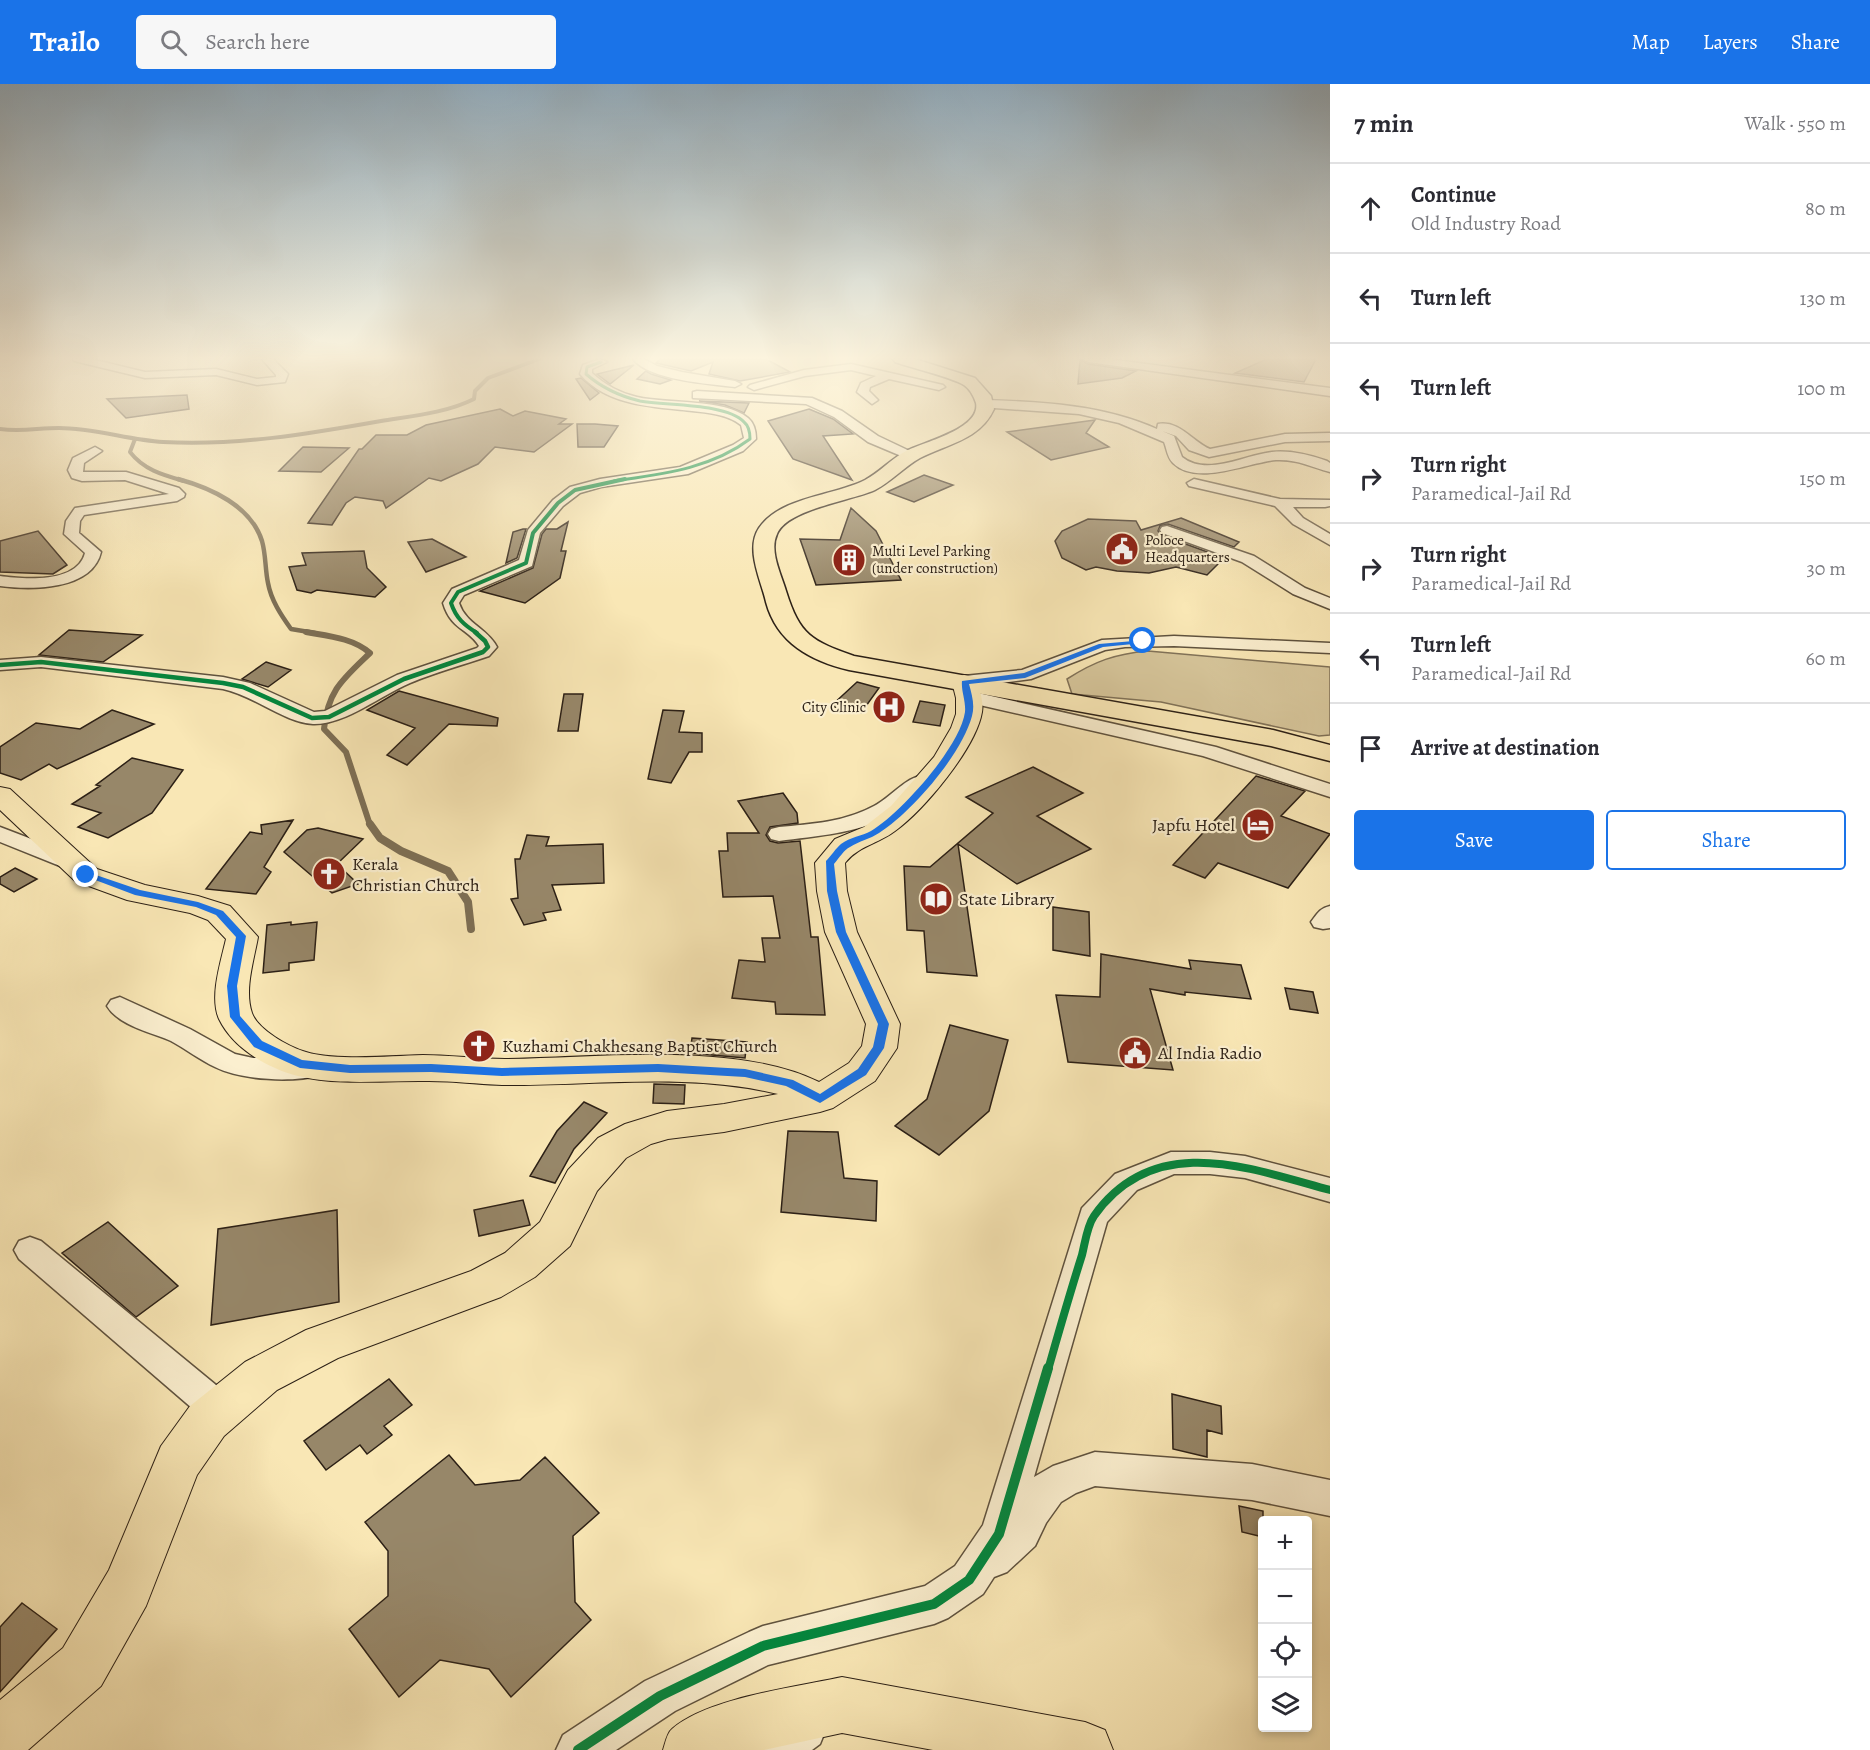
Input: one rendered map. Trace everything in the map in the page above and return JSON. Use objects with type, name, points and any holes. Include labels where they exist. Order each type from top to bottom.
[{"type":"highway","points":[[957,437],[911,455],[888,474],[847,495],[790,512],[769,528],[763,540],[777,604],[792,634],[810,648],[849,663],[967,690],[1273,738],[1330,753]]},
{"type":"main road","points":[[0,1737],[82,1667],[128,1588],[178,1462],[207,1421],[261,1376],[322,1344],[486,1284],[520,1265],[555,1234],[582,1181],[612,1148],[638,1134],[667,1125],[724,1118],[820,1099],[862,1072],[879,1048],[883,1024],[841,932],[832,891],[830,863],[845,845],[874,832],[896,816],[937,770],[960,738],[969,714],[967,690]]},
{"type":"main road","points":[[0,795],[86,875],[128,889],[198,905],[219,913],[242,936],[232,986],[235,1017],[258,1044],[300,1064],[350,1069],[431,1068],[502,1072],[658,1068],[745,1073],[789,1083],[820,1099]]},
{"type":"main road","points":[[691,1750],[723,1731],[842,1705],[1085,1750]]},
{"type":"street","points":[[0,665],[41,662],[224,683],[243,687],[312,718],[329,717],[404,679],[483,652],[488,647],[486,640],[461,625],[453,615],[451,603],[458,592],[526,563],[533,533],[567,495],[592,485],[683,471],[738,447],[750,437]]},
{"type":"street","points":[[870,437],[911,455]]},
{"type":"street","points":[[1164,437],[1173,443],[1174,455],[1178,461],[1189,466],[1220,470],[1262,458],[1288,456],[1328,490]]},
{"type":"street","points":[[1184,437],[1194,447],[1209,453],[1285,438],[1330,437]]},
{"type":"street","points":[[0,581],[42,585],[61,580],[86,567],[92,559],[93,552],[72,534],[71,527],[75,516],[80,512],[177,497],[178,494],[174,491],[138,478],[77,475],[75,470],[78,460],[95,451]]},
{"type":"street","points":[[1194,483],[1280,503],[1328,490]]},
{"type":"street","points":[[1280,503],[1298,521],[1330,540]]},
{"type":"street","points":[[1167,530],[1248,559],[1290,586],[1330,604]]},
{"type":"street","points":[[967,690],[1025,675],[1102,645],[1143,641],[1330,648]]},
{"type":"street","points":[[1143,641],[1330,659]]},
{"type":"street","points":[[967,690],[1209,751],[1330,791]]},
{"type":"street","points":[[779,834],[838,826],[857,820],[893,804],[937,770]]},
{"type":"street","points":[[0,834],[75,864]]},
{"type":"street","points":[[120,1006],[144,1020],[181,1035],[232,1063],[253,1068],[328,1067]]},
{"type":"street","points":[[969,1580],[999,1534],[1093,1217],[1126,1182],[1171,1163],[1210,1163],[1245,1167],[1330,1190]]},
{"type":"street","points":[[30,1250],[220,1410]]},
{"type":"street","points":[[578,1750],[660,1696],[763,1646],[934,1604],[969,1580],[1021,1533],[1033,1510],[1048,1489],[1066,1478],[1095,1469],[1252,1482],[1330,1498]]},
{"type":"street","points":[[774,1750],[842,1705]]},
{"type":"shaded area","points":[[1148,651],[1330,667],[1330,735],[1319,736],[1161,702],[1072,694],[1067,679],[1077,673],[1106,659]]},
{"type":"building","points":[[374,437],[555,437],[534,452],[495,447],[478,464],[441,481],[429,478],[386,508],[383,501],[355,497],[346,503],[332,525],[308,523],[359,449],[362,449]]},
{"type":"building","points":[[578,437],[611,437],[604,447],[578,447]]},
{"type":"building","points":[[778,437],[823,437],[852,480],[793,459]]},
{"type":"building","points":[[1014,437],[1092,437],[1109,447],[1051,460]]},
{"type":"building","points":[[303,447],[349,448],[321,472],[279,471]]},
{"type":"building","points":[[924,475],[953,485],[914,502],[887,492]]},
{"type":"building","name":"Multi Level Parking (under construction)","points":[[851,508],[876,531],[901,580],[816,585],[800,539],[840,540]]},
{"type":"building","points":[[1181,518],[1239,542],[1234,547],[1168,524],[1160,526],[1158,531],[1161,535],[1224,558],[1207,575],[1176,567],[1149,573],[1096,567],[1086,570],[1062,558],[1055,541],[1062,531],[1088,519],[1136,521],[1141,530]]},
{"type":"building","points":[[568,522],[561,551],[566,551],[560,578],[525,603],[480,591],[533,568],[542,534],[546,529],[557,529]]},
{"type":"building","points":[[526,529],[517,558],[506,563],[513,532]]},
{"type":"building","points":[[38,531],[67,565],[53,574],[0,572],[0,541]]},
{"type":"building","points":[[432,539],[466,557],[426,572],[408,542]]},
{"type":"building","points":[[364,551],[367,568],[386,587],[375,597],[297,590],[289,567],[306,565],[302,553]]},
{"type":"building","points":[[69,630],[142,635],[103,662],[39,655]]},
{"type":"building","points":[[266,662],[291,670],[268,687],[242,679]]},
{"type":"building","points":[[857,682],[879,688],[861,713],[831,706]]},
{"type":"building","points":[[399,691],[498,718],[497,726],[449,724],[407,765],[387,755],[415,728],[367,710]]},
{"type":"building","points":[[564,694],[583,694],[578,731],[558,731]]},
{"type":"building","points":[[920,701],[945,705],[940,726],[913,722]]},
{"type":"building","points":[[112,710],[154,724],[57,769],[49,764],[21,780],[0,773],[0,747],[36,723],[80,729]]},
{"type":"building","points":[[663,710],[684,711],[679,732],[702,733],[702,752],[689,752],[671,783],[648,779]]},
{"type":"building","points":[[132,758],[183,770],[152,813],[108,838],[78,827],[101,813],[72,804],[100,786],[96,785]]},
{"type":"building","points":[[1033,767],[1083,793],[1037,816],[1091,849],[1017,884],[958,844],[977,976],[927,972],[924,931],[907,930],[904,866],[930,867],[993,813],[966,797]]},
{"type":"building","name":"Japfu Hotel","points":[[1256,776],[1305,791],[1281,816],[1330,834],[1288,888],[1218,863],[1205,878],[1173,865]]},
{"type":"building","points":[[783,793],[797,813],[798,823],[770,827],[766,835],[770,841],[778,843],[800,841],[811,937],[818,937],[825,1015],[776,1014],[775,1002],[732,998],[739,960],[765,962],[762,938],[780,938],[773,896],[723,897],[719,851],[728,851],[727,833],[759,833],[738,801]]},
{"type":"building","points":[[293,820],[264,867],[271,872],[256,894],[206,889],[250,832],[262,834],[261,825]]},
{"type":"building","points":[[318,828],[363,839],[337,864],[358,884],[332,893],[284,852],[307,830]]},
{"type":"building","points":[[527,835],[549,837],[546,846],[603,844],[604,883],[552,885],[561,910],[543,913],[546,920],[524,925],[511,899],[518,898],[515,859],[520,859]]},
{"type":"building","points":[[15,868],[37,879],[14,892],[0,884],[0,877]]},
{"type":"building","points":[[1053,907],[1089,912],[1090,956],[1053,950]]},
{"type":"building","points":[[291,922],[291,925],[317,922],[314,960],[289,963],[289,970],[263,973],[267,925]]},
{"type":"building","points":[[1101,954],[1191,969],[1189,960],[1241,965],[1251,999],[1185,992],[1185,995],[1150,989],[1173,1070],[1068,1062],[1056,995],[1100,997]]},
{"type":"building","points":[[1285,988],[1313,992],[1318,1013],[1290,1009]]},
{"type":"building","points":[[950,1025],[1008,1040],[989,1111],[939,1155],[895,1126],[927,1099]]},
{"type":"building","points":[[692,1038],[747,1042],[745,1058],[690,1053]]},
{"type":"building","points":[[654,1084],[685,1085],[684,1104],[653,1103]]},
{"type":"building","points":[[584,1102],[607,1113],[574,1149],[555,1183],[530,1176],[557,1131]]},
{"type":"building","points":[[788,1131],[838,1132],[844,1178],[877,1181],[876,1221],[781,1212]]},
{"type":"building","points":[[523,1200],[530,1225],[479,1236],[474,1210]]},
{"type":"building","points":[[337,1210],[339,1302],[211,1325],[218,1229]]},
{"type":"building","points":[[108,1222],[178,1286],[136,1317],[62,1253]]},
{"type":"building","points":[[389,1379],[412,1405],[384,1426],[392,1435],[367,1454],[360,1445],[326,1470],[304,1441]]},
{"type":"building","points":[[1172,1394],[1221,1406],[1222,1434],[1207,1430],[1207,1457],[1173,1449]]},
{"type":"building","points":[[449,1455],[475,1485],[520,1480],[545,1457],[599,1513],[573,1536],[575,1602],[591,1620],[511,1697],[489,1669],[440,1660],[399,1697],[349,1629],[388,1596],[388,1551],[365,1522]]},
{"type":"building","points":[[1239,1506],[1263,1511],[1263,1516],[1258,1516],[1258,1536],[1242,1532]]},
{"type":"building","points":[[22,1603],[57,1629],[0,1692],[0,1627]]},
{"type":"waterway","points":[[125,437],[150,441],[191,443],[245,441],[278,437]]},
{"type":"waterway","points":[[135,439],[130,452],[135,458],[148,468],[182,480]]},
{"type":"waterway","points":[[178,479],[182,480]]},
{"type":"waterway","points":[[182,480],[216,493],[239,508],[249,518],[262,541],[268,583],[277,607],[291,629],[315,633]]},
{"type":"waterway","points":[[306,632],[348,641],[370,653],[338,686],[329,704],[324,729],[346,752],[370,825]]},
{"type":"waterway","points":[[370,824],[380,838],[401,851],[448,871],[468,902],[471,929]]},
{"type":"cycle path","points":[[0,665],[41,662],[223,683],[243,687],[312,718],[329,717],[404,679],[483,652],[488,647],[485,641],[458,619],[451,603],[458,592],[526,563],[533,533],[558,503],[575,490],[600,483],[683,471],[738,448],[750,439],[750,437]]},
{"type":"cycle path","points":[[578,1750],[660,1696],[763,1646],[934,1604],[969,1580],[999,1534],[1093,1217],[1126,1182],[1171,1163],[1210,1163],[1245,1167],[1330,1190]]},
{"type":"place","name":"Poloce Headquarters","points":[[1122,549]]},
{"type":"place","name":"Multi Level Parking (under construction)","points":[[849,560]]},
{"type":"place","name":"City Clinic","points":[[889,707]]},
{"type":"place","name":"Japfu Hotel","points":[[1258,825]]},
{"type":"place","name":"Kerala Christian Church","points":[[329,874]]},
{"type":"place","name":"State Library","points":[[936,899]]},
{"type":"place","name":"Kuzhami Chakhesang Baptist Church","points":[[479,1046]]},
{"type":"place","name":"Al India Radio","points":[[1135,1053]]},
{"type":"route","points":[[86,875],[138,893],[198,905],[219,913],[242,936],[232,986],[235,1017],[258,1044],[300,1064],[350,1069],[431,1068],[502,1072],[587,1068],[658,1068],[745,1073],[789,1083],[820,1099],[862,1072],[879,1048],[883,1024],[841,932],[832,891],[830,863],[845,845],[874,832],[896,816],[930,781],[960,738],[969,714],[969,698],[964,682],[1025,675],[1102,645],[1143,641]]}]
